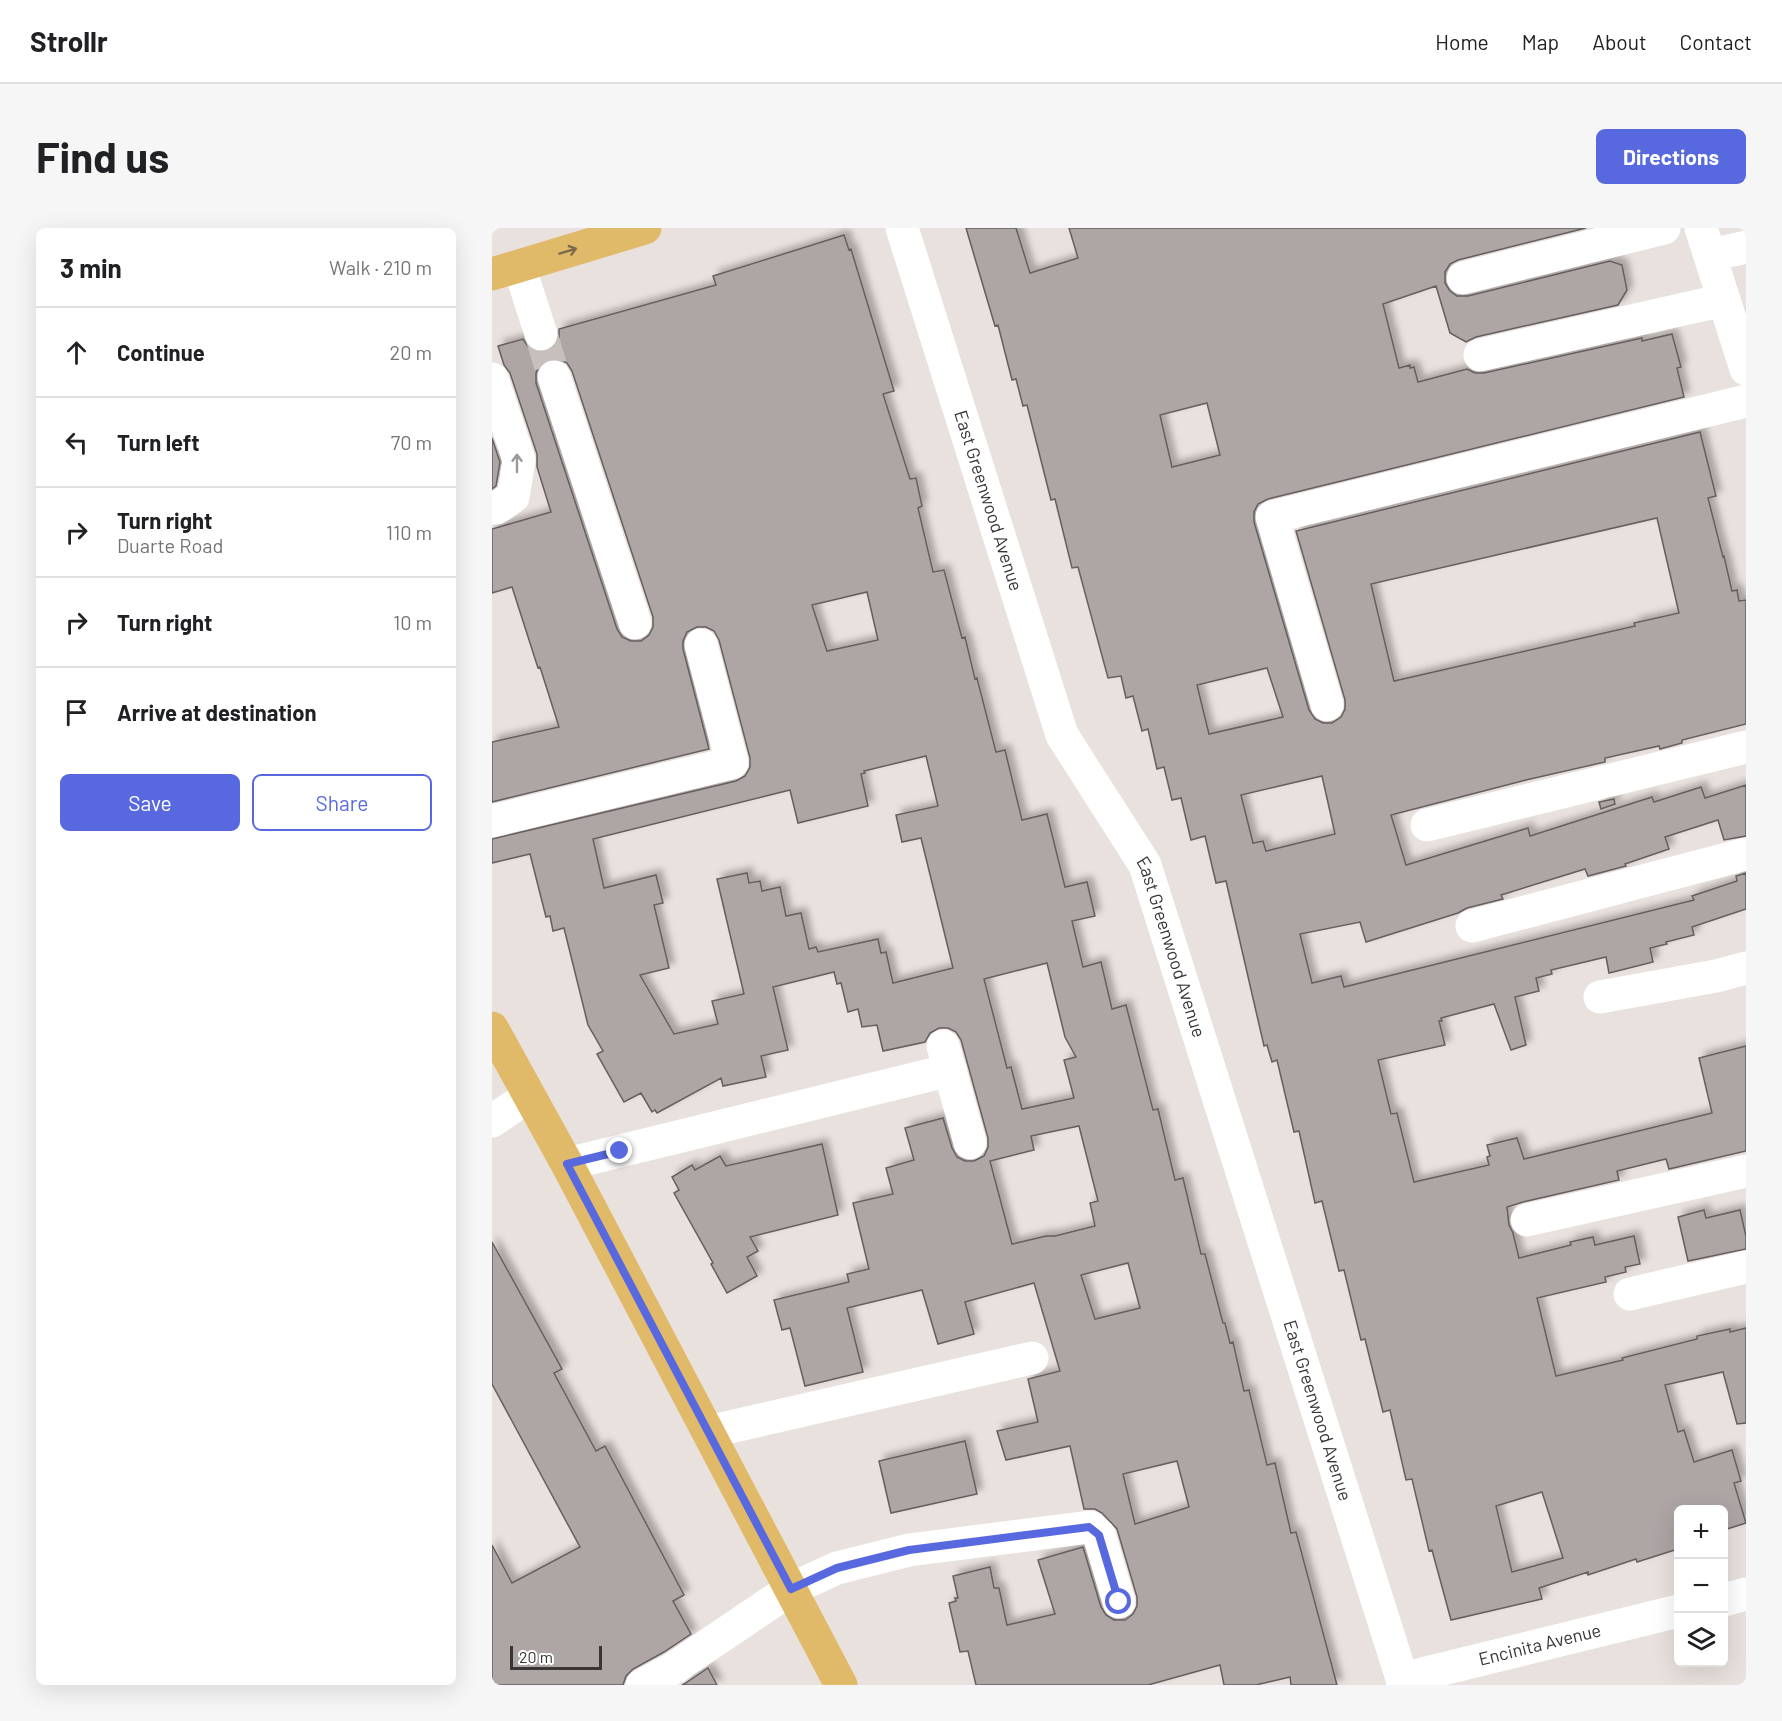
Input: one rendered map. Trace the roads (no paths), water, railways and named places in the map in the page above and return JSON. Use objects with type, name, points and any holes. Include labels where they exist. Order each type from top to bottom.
[{"type":"main road","points":[[505,270],[645,228]]},
{"type":"main road","points":[[492,1028],[567,1164],[841,1685]]},
{"type":"street","name":"East Greenwood Avenue","points":[[902,228],[1062,735],[1145,865],[1403,1682]]},
{"type":"street","points":[[1463,278],[1664,228]]},
{"type":"street","points":[[1746,247],[1706,242],[1746,369]]},
{"type":"street","points":[[505,270],[541,334]]},
{"type":"street","points":[[1480,355],[1725,300]]},
{"type":"street","points":[[554,376],[635,622]]},
{"type":"street","points":[[492,379],[519,460],[513,497],[498,508],[492,508]]},
{"type":"street","points":[[1327,705],[1272,517],[1746,401]]},
{"type":"street","points":[[492,821],[732,764],[701,645]]},
{"type":"street","points":[[1427,825],[1746,747]]},
{"type":"street","points":[[1472,926],[1746,854]]},
{"type":"street","points":[[1600,997],[1716,976],[1746,968]]},
{"type":"street","points":[[567,1164],[946,1058],[970,1143]]},
{"type":"street","points":[[492,1121],[530,1096]]},
{"type":"street","points":[[1527,1220],[1746,1171]]},
{"type":"street","points":[[1630,1294],[1746,1267]]},
{"type":"street","points":[[708,1432],[1032,1358]]},
{"type":"street","points":[[642,1685],[674,1668],[791,1589],[837,1568],[909,1550],[1089,1527],[1099,1535],[1119,1602]]},
{"type":"street","points":[[1728,1599],[1746,1594]]},
{"type":"street","name":"Encinita Avenue","points":[[1403,1682],[1674,1612]]},
{"type":"tunnel","points":[[541,334],[554,377]]}]
